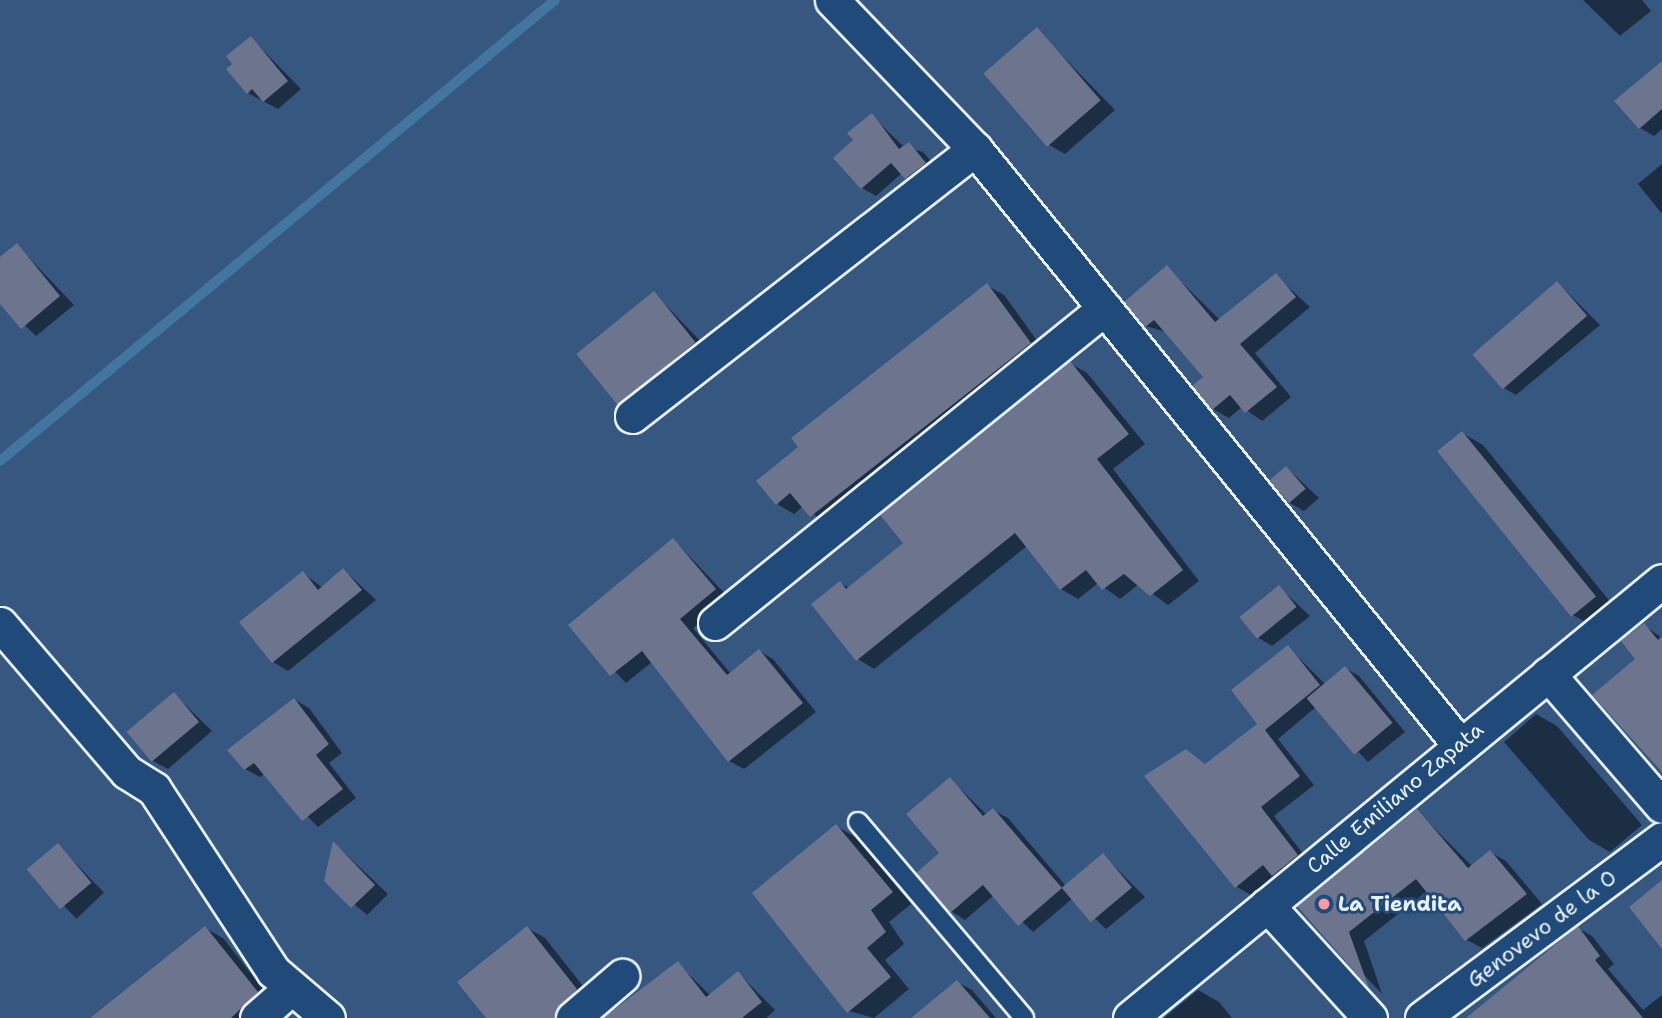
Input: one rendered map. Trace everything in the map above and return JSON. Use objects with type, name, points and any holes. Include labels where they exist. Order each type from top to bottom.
[{"type":"street","points":[[832,0],[975,149],[1458,743]]},
{"type":"street","points":[[632,416],[975,149]]},
{"type":"street","points":[[715,623],[1105,308]]},
{"type":"street","name":"Calle Emiliano Zapata","points":[[1130,1018],[1458,743],[1662,581]]},
{"type":"street","points":[[0,624],[127,772],[154,789],[290,989],[312,998],[328,1018]]},
{"type":"street","points":[[1548,674],[1662,806]]},
{"type":"street","name":"Genovevo de la O","points":[[1422,1018],[1662,839]]},
{"type":"street","points":[[1267,905],[1370,1018]]},
{"type":"street","points":[[573,1018],[622,976]]},
{"type":"street","points":[[257,1018],[290,989]]},
{"type":"lane","points":[[858,822],[1024,1018]]},
{"type":"building","points":[[1037,27],[1101,100],[1047,147],[983,74]]},
{"type":"building","points":[[251,36],[288,81],[263,102],[252,89],[247,94],[226,69],[232,64],[226,56]]},
{"type":"building","points":[[1662,61],[1662,109],[1639,129],[1614,101]]},
{"type":"building","points":[[872,113],[899,149],[909,142],[926,163],[905,179],[891,163],[861,189],[833,158],[853,140],[847,133]]},
{"type":"building","points":[[17,243],[60,296],[21,329],[0,304],[0,257]]},
{"type":"building","points":[[1167,265],[1215,322],[1276,273],[1296,297],[1240,344],[1277,387],[1245,413],[1230,395],[1212,410],[1192,386],[1203,377],[1154,320],[1145,327],[1124,302]]},
{"type":"building","points":[[1557,281],[1587,316],[1503,389],[1472,354]]},
{"type":"building","points":[[987,283],[1031,343],[810,517],[790,493],[776,505],[756,481],[798,447],[791,438]]},
{"type":"building","points":[[654,291],[696,342],[618,405],[576,354]]},
{"type":"building","points":[[1070,361],[1129,434],[1097,459],[1183,570],[1150,596],[1124,574],[1102,590],[1086,570],[1060,590],[1015,533],[856,661],[811,604],[840,581],[846,589],[903,543],[880,515]]},
{"type":"building","points":[[1462,431],[1596,597],[1571,617],[1437,451]]},
{"type":"building","points":[[1286,466],[1306,489],[1289,503],[1269,480]]},
{"type":"building","points":[[673,538],[716,589],[680,619],[727,675],[759,649],[803,703],[728,762],[642,651],[610,676],[568,625]]},
{"type":"building","points":[[343,568],[362,590],[272,663],[239,622],[303,571],[318,590]]},
{"type":"building","points":[[1279,585],[1297,607],[1257,639],[1239,617]]},
{"type":"building","points":[[1644,623],[1658,640],[1662,636],[1662,772],[1592,695],[1635,659],[1621,641]]},
{"type":"building","points":[[1288,645],[1320,685],[1265,730],[1300,776],[1261,807],[1298,855],[1272,876],[1263,865],[1235,888],[1144,776],[1186,749],[1205,764],[1257,724],[1231,690]]},
{"type":"building","points":[[1345,666],[1393,723],[1354,755],[1307,698]]},
{"type":"building","points":[[174,692],[199,722],[152,762],[127,732]]},
{"type":"building","points":[[294,698],[329,744],[316,755],[343,789],[302,821],[254,763],[244,770],[227,750]]},
{"type":"building","points":[[950,777],[983,816],[993,808],[1062,888],[1018,926],[983,885],[950,913],[916,873],[939,853],[906,814]]},
{"type":"building","points":[[1417,809],[1468,868],[1490,850],[1527,894],[1465,941],[1416,879],[1349,932],[1369,988],[1297,906]]},
{"type":"building","points":[[836,824],[893,892],[871,910],[886,932],[867,948],[891,977],[847,1013],[752,893]]},
{"type":"building","points":[[333,841],[375,885],[351,908],[324,881]]},
{"type":"building","points":[[58,843],[91,883],[60,909],[27,869]]},
{"type":"building","points":[[1103,853],[1132,887],[1091,922],[1062,888]]},
{"type":"building","points":[[1662,880],[1662,949],[1629,907]]},
{"type":"building","points":[[205,926],[258,992],[231,1018],[90,1018]]},
{"type":"building","points":[[527,926],[577,989],[554,1018],[486,1018],[457,982]]},
{"type":"building","points":[[1578,926],[1600,956],[1595,960],[1643,1018],[1466,1018]]},
{"type":"building","points":[[678,961],[706,997],[738,971],[762,1002],[742,1018],[603,1018]]},
{"type":"building","points":[[957,980],[990,1018],[911,1018]]},
{"type":"waterway","points":[[0,461],[555,0]]},
{"type":"place","name":"La Tiendita","points":[[1324,904]]}]
